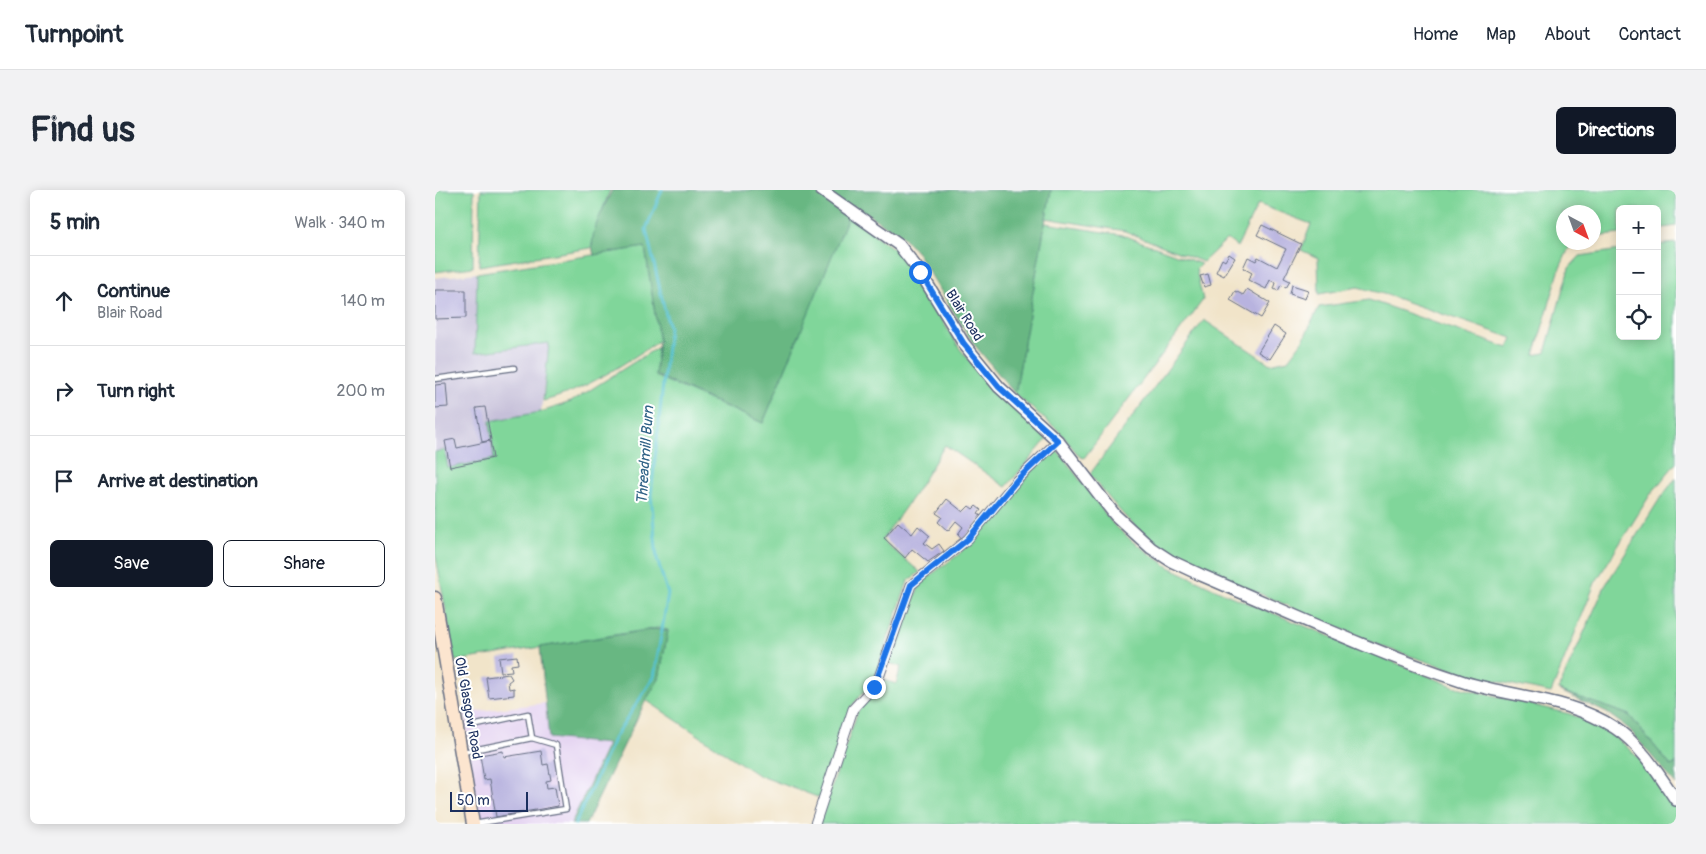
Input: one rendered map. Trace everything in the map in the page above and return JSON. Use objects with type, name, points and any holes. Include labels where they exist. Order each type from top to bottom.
[{"type":"main road","name":"Old Glasgow Road","points":[[435,598],[474,824]]},
{"type":"street","name":"Blair Road","points":[[821,190],[899,245],[920,272],[970,352],[999,387],[1058,441],[1115,515],[1145,543],[1171,561],[1399,659],[1467,683],[1573,707],[1595,716],[1626,737],[1654,768],[1676,800]]},
{"type":"street","points":[[815,824],[853,709],[877,683],[911,585],[968,539],[1017,480],[1058,441]]},
{"type":"lane","points":[[435,380],[515,368]]},
{"type":"lane","points":[[477,725],[528,714],[533,738]]},
{"type":"lane","points":[[461,752],[533,738],[556,745],[566,809],[474,824]]},
{"type":"shaded area","points":[[477,273],[475,353],[549,343],[541,412],[490,421],[495,459],[448,468],[445,450],[435,452],[435,278]]},
{"type":"shaded area","points":[[545,703],[549,738],[608,744],[571,824],[480,824],[464,713]]},
{"type":"green space","points":[[435,190],[474,190],[473,267],[435,272]]},
{"type":"green space","points":[[481,190],[610,190],[596,227],[591,248],[479,266]]},
{"type":"green space","points":[[612,190],[1051,190],[1015,394],[973,343],[918,254],[903,237],[853,205],[763,423],[655,375],[659,341],[645,247],[594,255],[592,247],[595,230]]},
{"type":"green space","points":[[1051,190],[1676,190],[1676,226],[1661,228],[1661,205],[1616,205],[1616,234],[1601,236],[1601,205],[1556,205],[1556,250],[1568,250],[1560,268],[1534,355],[1545,353],[1569,268],[1580,256],[1616,251],[1616,340],[1661,340],[1661,245],[1676,243],[1676,463],[1650,495],[1595,583],[1551,693],[1468,675],[1383,647],[1173,556],[1127,519],[1090,474],[1204,320],[1270,364],[1288,360],[1303,340],[1319,307],[1369,300],[1508,348],[1512,338],[1387,295],[1358,287],[1319,294],[1318,258],[1301,250],[1311,224],[1258,204],[1237,247],[1227,239],[1203,262],[1125,231],[1046,218]]},
{"type":"green space","points":[[848,215],[894,249],[905,260],[960,349],[997,393],[1047,439],[1006,487],[945,445],[916,492],[882,540],[920,572],[908,581],[874,679],[851,707],[820,798],[758,775],[646,700],[659,679],[668,630],[658,628],[455,661],[435,551],[435,452],[445,450],[448,468],[494,459],[490,421],[541,412],[571,402],[658,347],[655,376],[763,423]]},
{"type":"green space","points":[[1045,223],[1123,235],[1201,264],[1196,269],[1203,300],[1084,458],[1080,457],[1058,430],[1015,394]]},
{"type":"green space","points":[[645,247],[659,341],[618,367],[574,391],[543,401],[549,343],[475,353],[477,273]]},
{"type":"green space","points":[[1053,451],[1059,452],[1113,524],[1133,542],[1169,567],[1228,595],[1453,686],[1570,714],[1595,724],[1620,741],[1643,762],[1676,808],[1676,824],[819,824],[858,711],[883,680],[896,684],[901,667],[889,663],[897,636],[919,587],[928,577],[958,555],[999,514],[1022,481]]},
{"type":"green space","points":[[1676,478],[1676,763],[1671,766],[1629,715],[1558,690],[1605,586],[1659,500]]},
{"type":"green space","points":[[655,629],[668,631],[659,679],[646,700],[586,824],[571,824],[608,744],[549,738],[540,647]]},
{"type":"green space","points":[[1558,690],[1629,715],[1671,766],[1676,763],[1676,785],[1629,729],[1607,713]]},
{"type":"building","points":[[1262,225],[1301,244],[1284,278],[1290,281],[1286,288],[1281,285],[1278,291],[1274,289],[1276,283],[1270,280],[1266,289],[1248,280],[1252,273],[1243,268],[1248,257],[1256,261],[1258,257],[1277,267],[1286,249],[1257,235]]},
{"type":"building","points":[[1229,254],[1235,258],[1224,276],[1216,272],[1222,259],[1225,261]]},
{"type":"building","points":[[1208,274],[1211,285],[1204,287],[1200,276]]},
{"type":"building","points":[[1292,285],[1308,290],[1305,299],[1290,294]]},
{"type":"building","points":[[1247,289],[1270,303],[1261,318],[1230,300],[1235,291],[1243,295]]},
{"type":"building","points":[[435,290],[466,290],[466,318],[435,319]]},
{"type":"building","points":[[1274,326],[1286,334],[1270,359],[1258,352]]},
{"type":"building","points":[[446,384],[448,407],[435,408],[435,385]]},
{"type":"building","points":[[485,407],[491,440],[482,442],[476,408]]},
{"type":"building","points":[[455,439],[457,448],[490,441],[493,458],[450,467],[445,441]]},
{"type":"building","points":[[947,499],[963,512],[969,506],[973,509],[976,506],[981,510],[978,514],[983,517],[963,540],[958,534],[963,527],[956,521],[948,531],[938,522],[942,517],[936,513]]},
{"type":"building","points":[[898,522],[912,534],[918,526],[930,536],[924,543],[932,549],[939,544],[944,551],[928,562],[912,549],[905,558],[884,538]]},
{"type":"building","points":[[517,656],[518,664],[511,665],[512,671],[501,672],[499,658]]},
{"type":"building","points":[[509,674],[512,679],[508,682],[509,689],[514,688],[514,695],[489,698],[486,677]]},
{"type":"building","points":[[503,751],[504,757],[541,751],[543,765],[548,764],[551,780],[546,781],[547,788],[555,787],[558,806],[496,817],[490,779],[484,780],[480,755]]},
{"type":"waterway","name":"Threadmill Burn","points":[[575,824],[615,737],[654,677],[668,594],[657,559],[651,495],[669,328],[646,229],[662,190]]},
{"type":"route","points":[[874,687],[911,585],[968,539],[1017,480],[1058,441],[999,387],[964,344],[920,272]]}]
